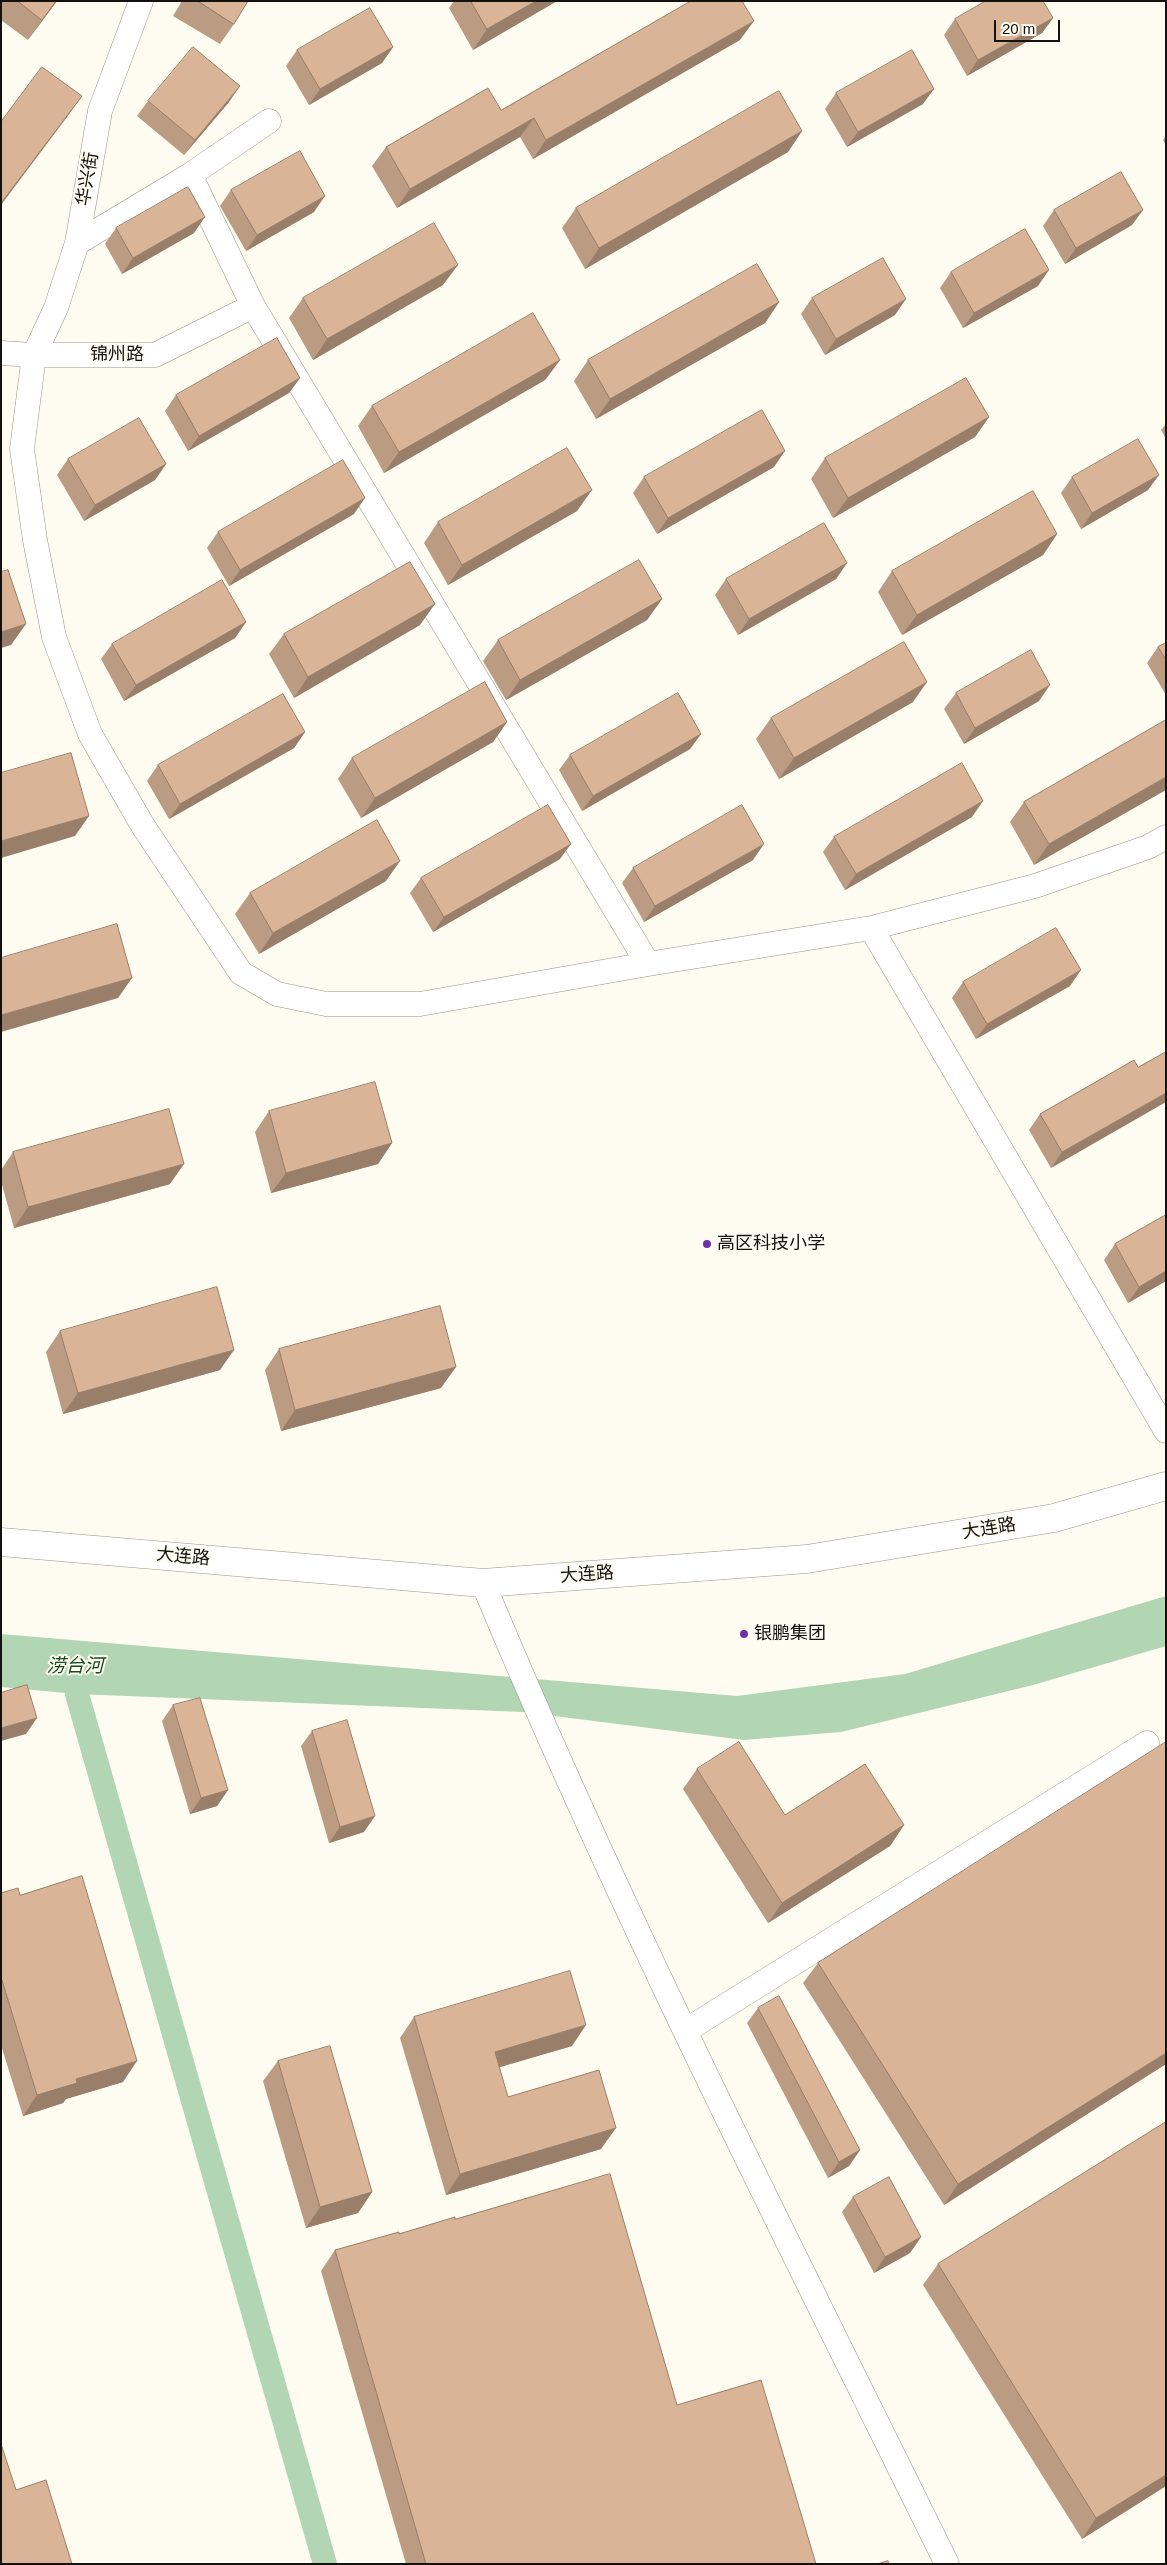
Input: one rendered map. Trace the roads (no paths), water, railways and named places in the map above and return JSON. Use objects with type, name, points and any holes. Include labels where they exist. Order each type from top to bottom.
[{"type":"main road","name":"大连路","points":[[1,1542],[483,1583],[807,1559],[1054,1518],[1166,1486]]},
{"type":"street","name":"华兴街","points":[[142,1],[100,111],[77,244],[56,308],[34,355],[22,449],[35,540],[54,637],[90,734],[143,826],[241,973],[278,994],[326,1004],[420,1004],[648,964],[871,928],[1035,886],[1148,846],[1166,837]]},
{"type":"street","points":[[77,244],[190,175],[269,121]]},
{"type":"street","points":[[190,175],[252,306],[648,964]]},
{"type":"street","name":"锦州路","points":[[1,353],[34,355],[154,354],[252,306]]},
{"type":"street","points":[[871,928],[1166,1431]]},
{"type":"street","points":[[483,1583],[516,1663],[685,2031],[947,2564]]},
{"type":"street","points":[[685,2031],[1147,1743]]},
{"type":"water","name":"涝台河","points":[[1166,1596],[1166,1646],[1033,1685],[841,1732],[744,1740],[523,1712],[77,1694],[1,1687],[1,1634],[737,1696],[905,1674]]},
{"type":"waterway","points":[[77,1694],[325,2564]]},
{"type":"place","name":"高区科技小学","points":[[707,1244]]},
{"type":"place","name":"银鹏集团","points":[[744,1634]]}]
